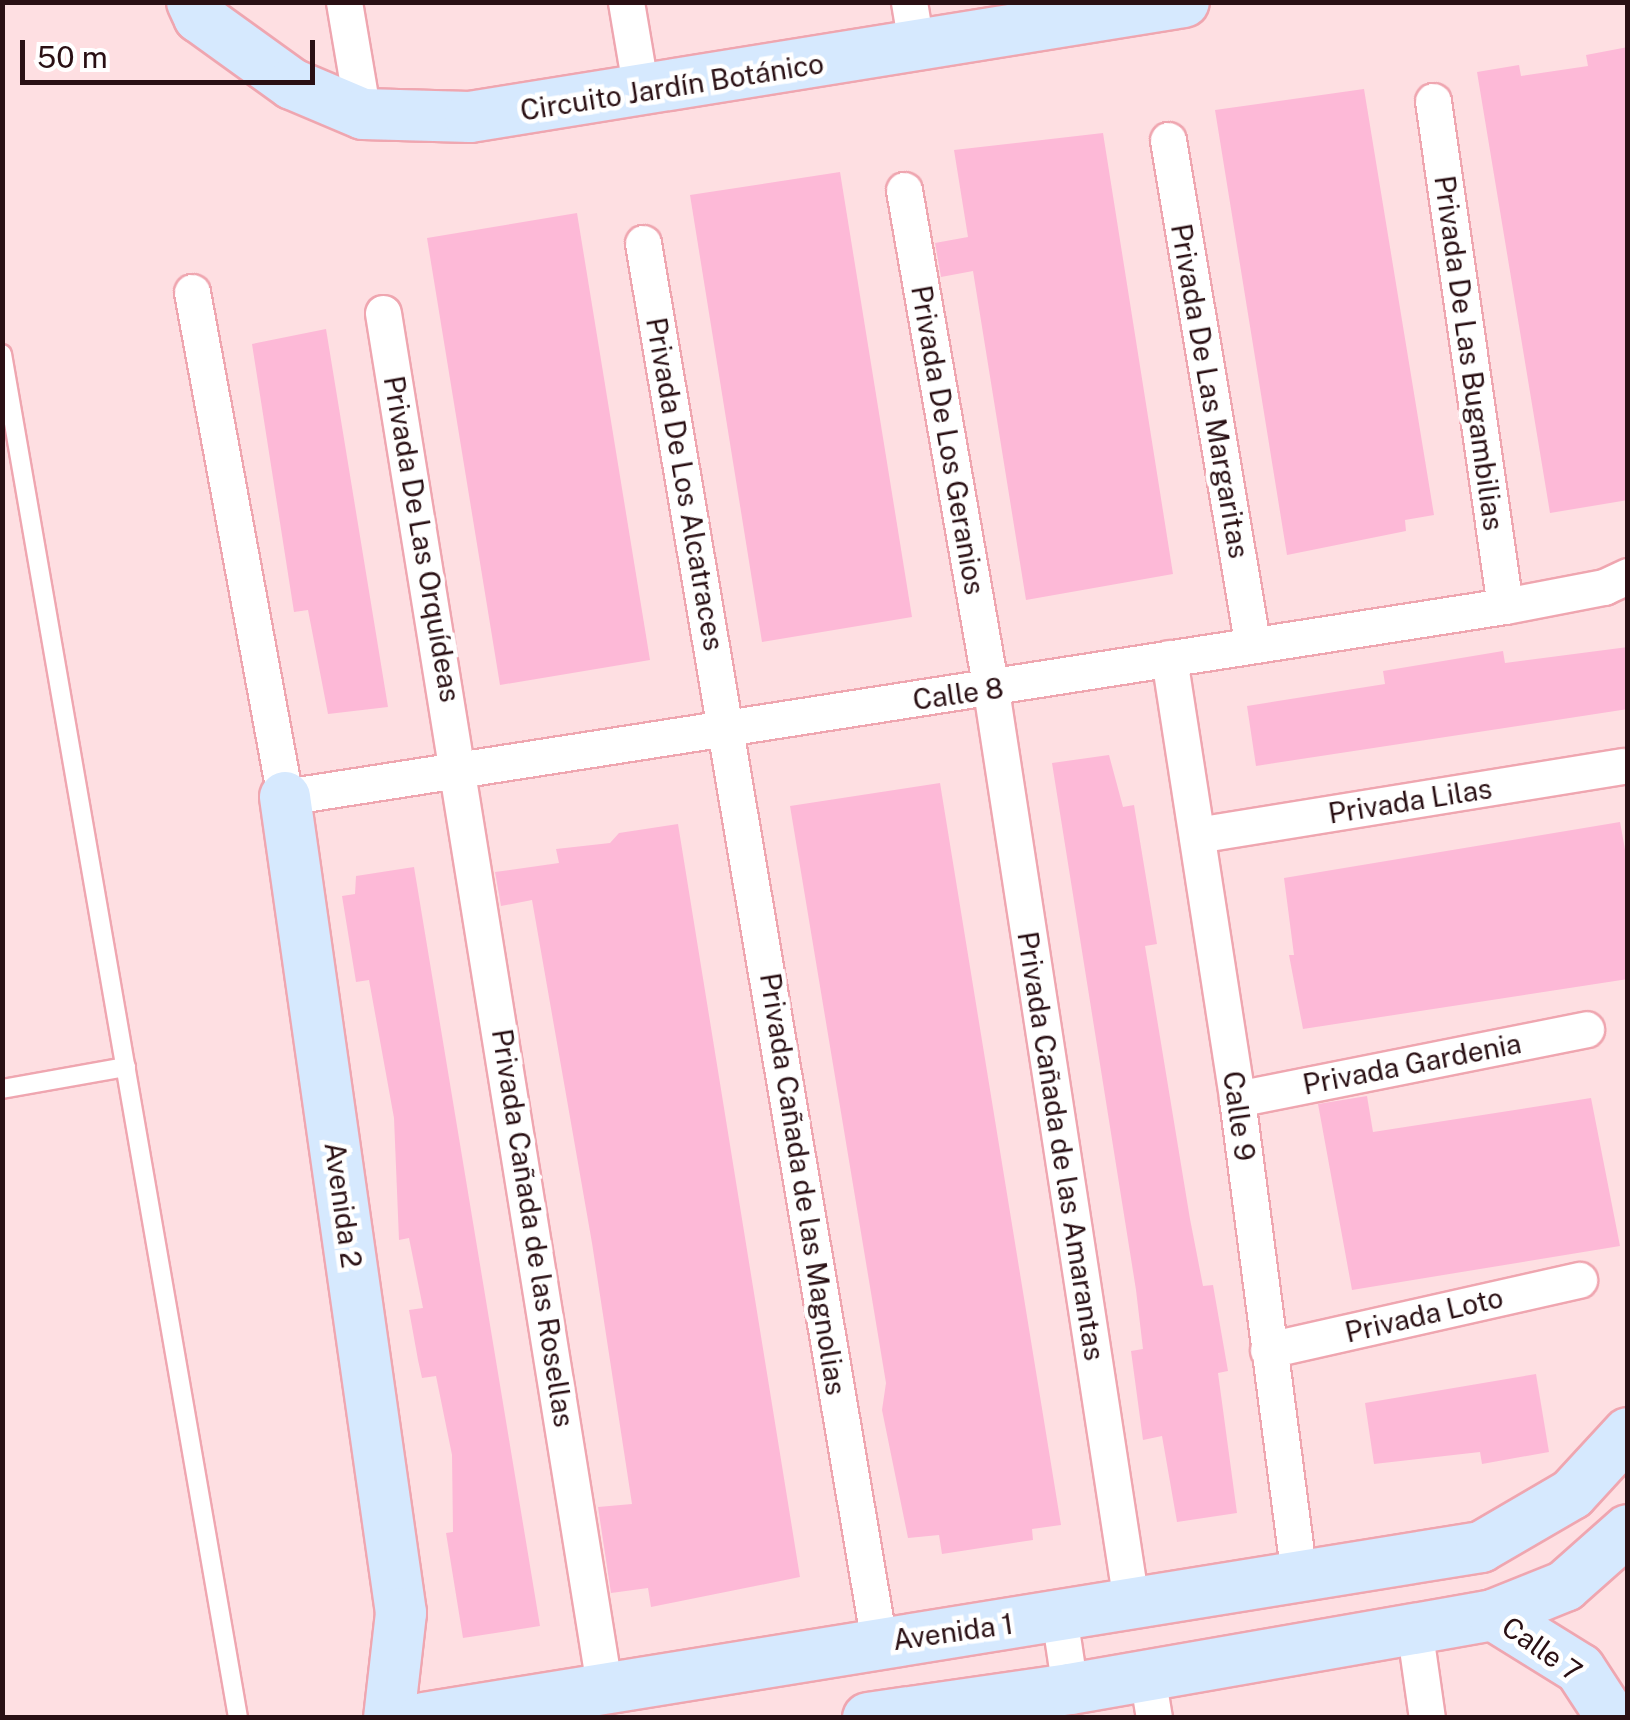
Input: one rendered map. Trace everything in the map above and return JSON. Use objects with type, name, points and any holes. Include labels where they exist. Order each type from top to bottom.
[{"type":"street","name":"Circuito Jardín Botánico","points":[[192,2],[199,18],[292,84],[364,114],[470,117],[641,91],[912,26],[1182,3]]},
{"type":"street","points":[[344,2],[364,114]]},
{"type":"street","points":[[626,2],[641,91]]},
{"type":"street","name":"Privada De Las Bugambilias","points":[[1432,100],[1505,606]]},
{"type":"street","name":"Privada De Las Margaritas","points":[[1168,140],[1252,642]]},
{"type":"street","name":"Privada De Los Geranios","points":[[904,190],[992,690]]},
{"type":"street","name":"Privada De Los Alcatraces","points":[[643,243],[728,725]]},
{"type":"street","points":[[192,292],[285,797]]},
{"type":"street","name":"Privada De Las Orquídeas","points":[[383,313],[460,765]]},
{"type":"street","name":"Calle 8","points":[[285,797],[460,765],[992,690],[1252,642],[1505,606],[1604,587],[1628,576]]},
{"type":"street","name":"Calle 9","points":[[1169,658],[1237,1099],[1298,1575]]},
{"type":"street","name":"Privada Cañada de las Amarantas","points":[[992,690],[1131,1602]]},
{"type":"street","name":"Privada Cañada de las Magnolias","points":[[728,725],[879,1643]]},
{"type":"street","name":"Privada Cañada de las Rosellas","points":[[460,765],[605,1691]]},
{"type":"street","name":"Privada Lilas","points":[[1196,835],[1622,766]]},
{"type":"street","name":"Avenida 2","points":[[285,797],[400,1613]]},
{"type":"street","name":"Privada Gardenia","points":[[1237,1099],[1586,1029]]},
{"type":"street","name":"Privada Loto","points":[[1268,1350],[1579,1280]]},
{"type":"street","name":"Avenida 1","points":[[442,1716],[1481,1547],[1572,1494],[1627,1435]]},
{"type":"street","name":"Calle 7","points":[[1493,1614],[1565,1586],[1628,1530]]},
{"type":"street","points":[[400,1613],[442,1716]]},
{"type":"street","points":[[390,1718],[400,1613]]},
{"type":"street","points":[[880,1717],[1070,1690],[1151,1697],[1414,1627],[1493,1614]]},
{"type":"street","name":"Calle 7","points":[[1493,1614],[1580,1668],[1612,1718]]},
{"type":"street","points":[[1060,1616],[1070,1690]]},
{"type":"street","points":[[1414,1627],[1426,1718]]},
{"type":"lane","points":[[2,354],[238,1718]]},
{"type":"lane","points":[[2,1089],[126,1067]]},
{"type":"building","points":[[1628,47],[1628,500],[1550,513],[1477,72],[1519,65],[1521,76],[1588,66],[1586,55]]},
{"type":"building","points":[[1364,89],[1434,515],[1405,520],[1406,531],[1287,555],[1215,110]]},
{"type":"building","points":[[1103,133],[1173,574],[1026,600],[973,271],[941,277],[935,243],[968,237],[954,150]]},
{"type":"building","points":[[840,172],[912,617],[762,642],[690,195]]},
{"type":"building","points":[[577,213],[650,660],[500,685],[427,238]]},
{"type":"building","points":[[326,329],[388,707],[328,714],[308,610],[294,612],[252,344]]},
{"type":"building","points":[[1628,647],[1628,709],[1256,766],[1247,706],[1385,684],[1383,671],[1503,651],[1505,663]]},
{"type":"building","points":[[1109,755],[1123,807],[1134,805],[1157,944],[1145,946],[1190,1219],[1203,1286],[1213,1285],[1228,1371],[1218,1373],[1237,1513],[1177,1522],[1162,1436],[1143,1440],[1131,1351],[1143,1349],[1136,1290],[1052,763]]},
{"type":"building","points":[[940,783],[1061,1525],[1032,1529],[1033,1540],[942,1554],[939,1535],[908,1538],[882,1410],[886,1383],[790,806]]},
{"type":"building","points":[[1620,822],[1628,866],[1628,979],[1303,1029],[1289,955],[1294,955],[1284,878]]},
{"type":"building","points":[[678,824],[800,1577],[651,1607],[648,1588],[611,1593],[598,1507],[632,1504],[592,1243],[532,900],[501,906],[495,872],[559,863],[556,849],[610,843],[619,833]]},
{"type":"building","points":[[414,867],[540,1626],[463,1638],[446,1533],[453,1532],[452,1455],[436,1376],[422,1378],[418,1360],[409,1310],[423,1308],[409,1238],[399,1240],[394,1118],[369,980],[356,982],[342,896],[355,894],[356,876]]},
{"type":"building","points":[[1367,1096],[1373,1132],[1591,1098],[1620,1246],[1352,1290],[1318,1104]]},
{"type":"building","points":[[1536,1374],[1549,1452],[1482,1464],[1480,1452],[1374,1464],[1365,1403]]}]
